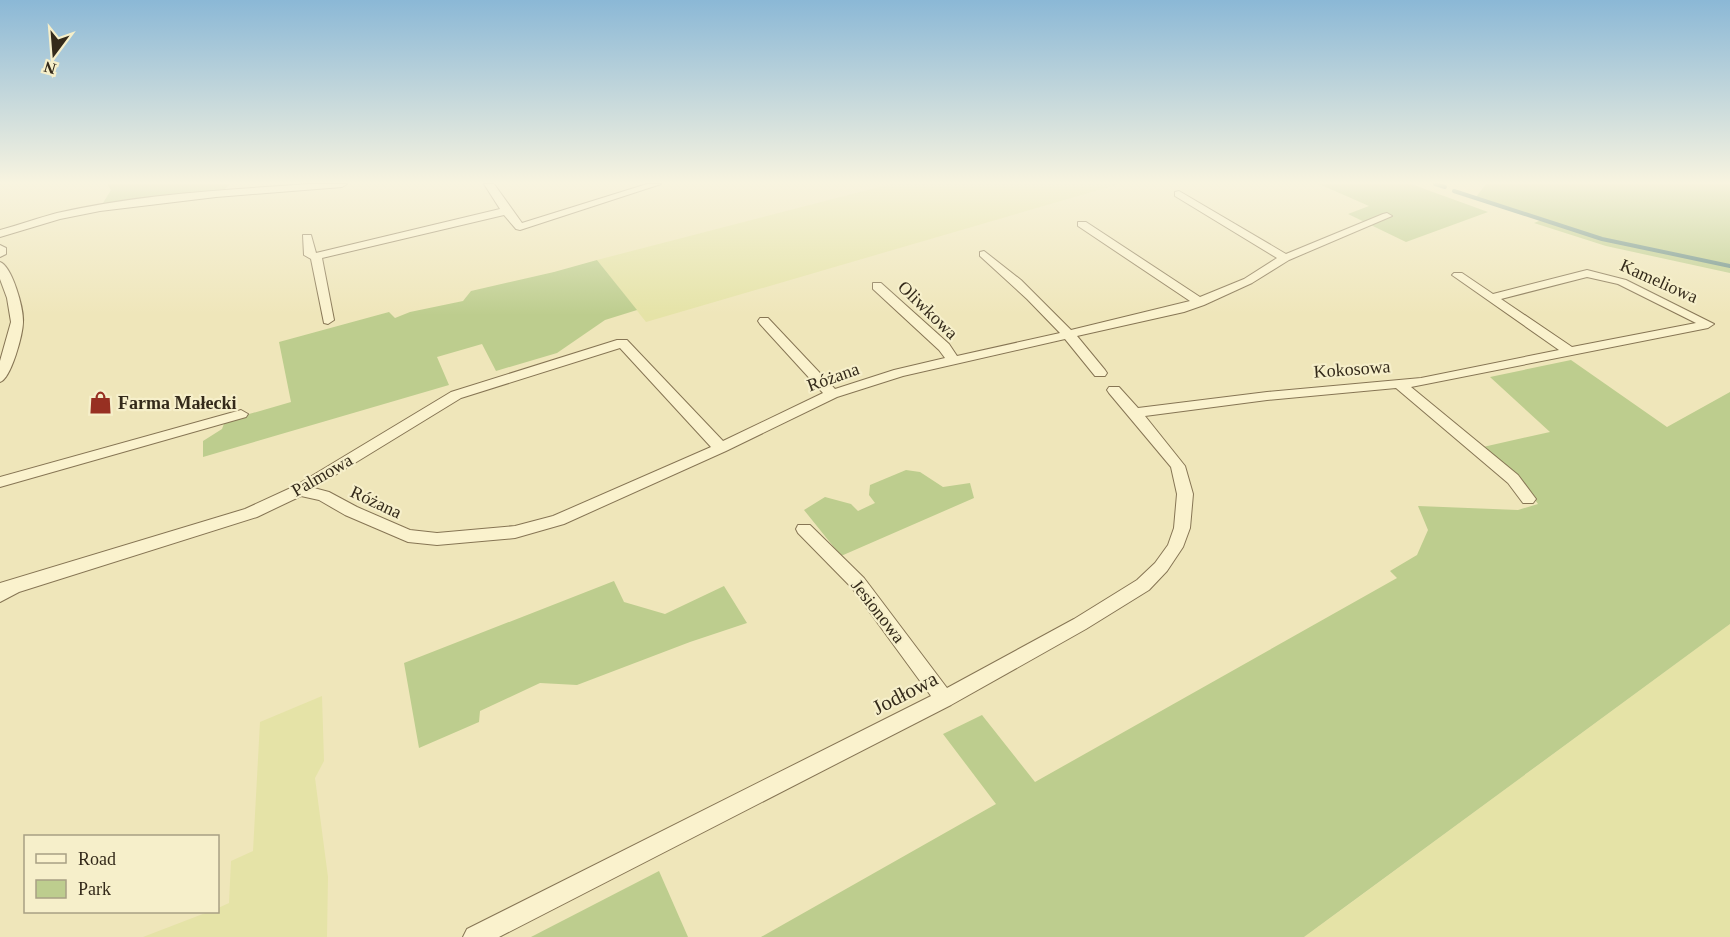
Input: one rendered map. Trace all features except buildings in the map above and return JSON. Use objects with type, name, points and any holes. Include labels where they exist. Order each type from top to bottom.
[{"type":"street","points":[[0,234],[18,228]]},
{"type":"street","points":[[307,237],[310,255],[316,256],[435,228]]},
{"type":"street","points":[[1088,228],[1200,302]]},
{"type":"street","points":[[1235,228],[1285,258]]},
{"type":"street","name":"Różana","points":[[300,490],[324,496],[351,511],[408,536],[437,539],[515,532],[558,520],[721,448],[831,394],[899,373],[1200,302],[1248,281],[1285,258],[1358,228]]},
{"type":"street","points":[[0,248],[0,254]]},
{"type":"street","points":[[984,254],[1020,284],[1070,333],[1100,374]]},
{"type":"street","points":[[316,256],[328,320]]},
{"type":"street","points":[[0,265],[17,306],[19,319],[16,335],[0,378]]},
{"type":"street","name":"Kameliowa","points":[[1400,385],[1708,324],[1622,282],[1587,273],[1491,298]]},
{"type":"street","points":[[1458,275],[1569,351]]},
{"type":"street","name":"Oliwkowa","points":[[878,286],[944,347],[953,360]]},
{"type":"street","points":[[765,321],[831,394]]},
{"type":"street","name":"Palmowa","points":[[4,591],[251,513],[300,490],[456,395],[622,343],[721,448]]},
{"type":"street","name":"Kokosowa","points":[[1136,413],[1267,396],[1400,385],[1513,478],[1528,499]]},
{"type":"street","name":"Jodłowa","points":[[475,937],[944,699],[1080,624],[1143,585],[1168,557],[1182,528],[1185,494],[1178,466],[1136,413],[1114,390]]},
{"type":"street","points":[[0,482],[240,414]]},
{"type":"street","name":"Jesionowa","points":[[804,529],[858,583],[944,699]]},
{"type":"shaded area","points":[[722,228],[969,228],[646,322],[597,260]]},
{"type":"shaded area","points":[[1730,624],[1730,937],[1304,937],[1348,905]]},
{"type":"shaded area","points":[[322,696],[324,761],[315,778],[328,877],[327,937],[143,937],[205,913],[219,913],[219,908],[229,903],[231,861],[253,851],[260,722]]},
{"type":"green space","points":[[1376,228],[1445,228],[1406,242]]},
{"type":"green space","points":[[1549,228],[1730,228],[1730,273],[1606,246]]},
{"type":"green space","points":[[597,260],[637,310],[605,320],[557,353],[496,371],[482,344],[437,357],[449,385],[203,457],[203,441],[222,429],[225,421],[291,402],[279,342],[389,312],[395,318],[410,312],[463,301],[471,291]]},
{"type":"green space","points":[[1571,360],[1667,427],[1730,392],[1730,624],[1304,937],[761,937],[996,804],[943,734],[982,715],[1035,782],[1397,578],[1390,571],[1417,555],[1428,530],[1418,506],[1518,510],[1538,504],[1519,477],[1483,447],[1550,432],[1490,377]]},
{"type":"green space","points":[[906,470],[920,472],[943,487],[970,483],[974,498],[841,556],[804,510],[825,497],[851,504],[858,511],[875,503],[869,495],[870,485]]},
{"type":"green space","points":[[614,581],[624,602],[665,614],[724,586],[747,623],[577,685],[540,683],[480,711],[479,722],[419,748],[404,663]]},
{"type":"green space","points":[[659,871],[688,937],[531,937]]},
{"type":"waterway","points":[[1567,228],[1602,239],[1730,266]]},
{"type":"place","name":"Farma Małecki","points":[[100,403]]}]
